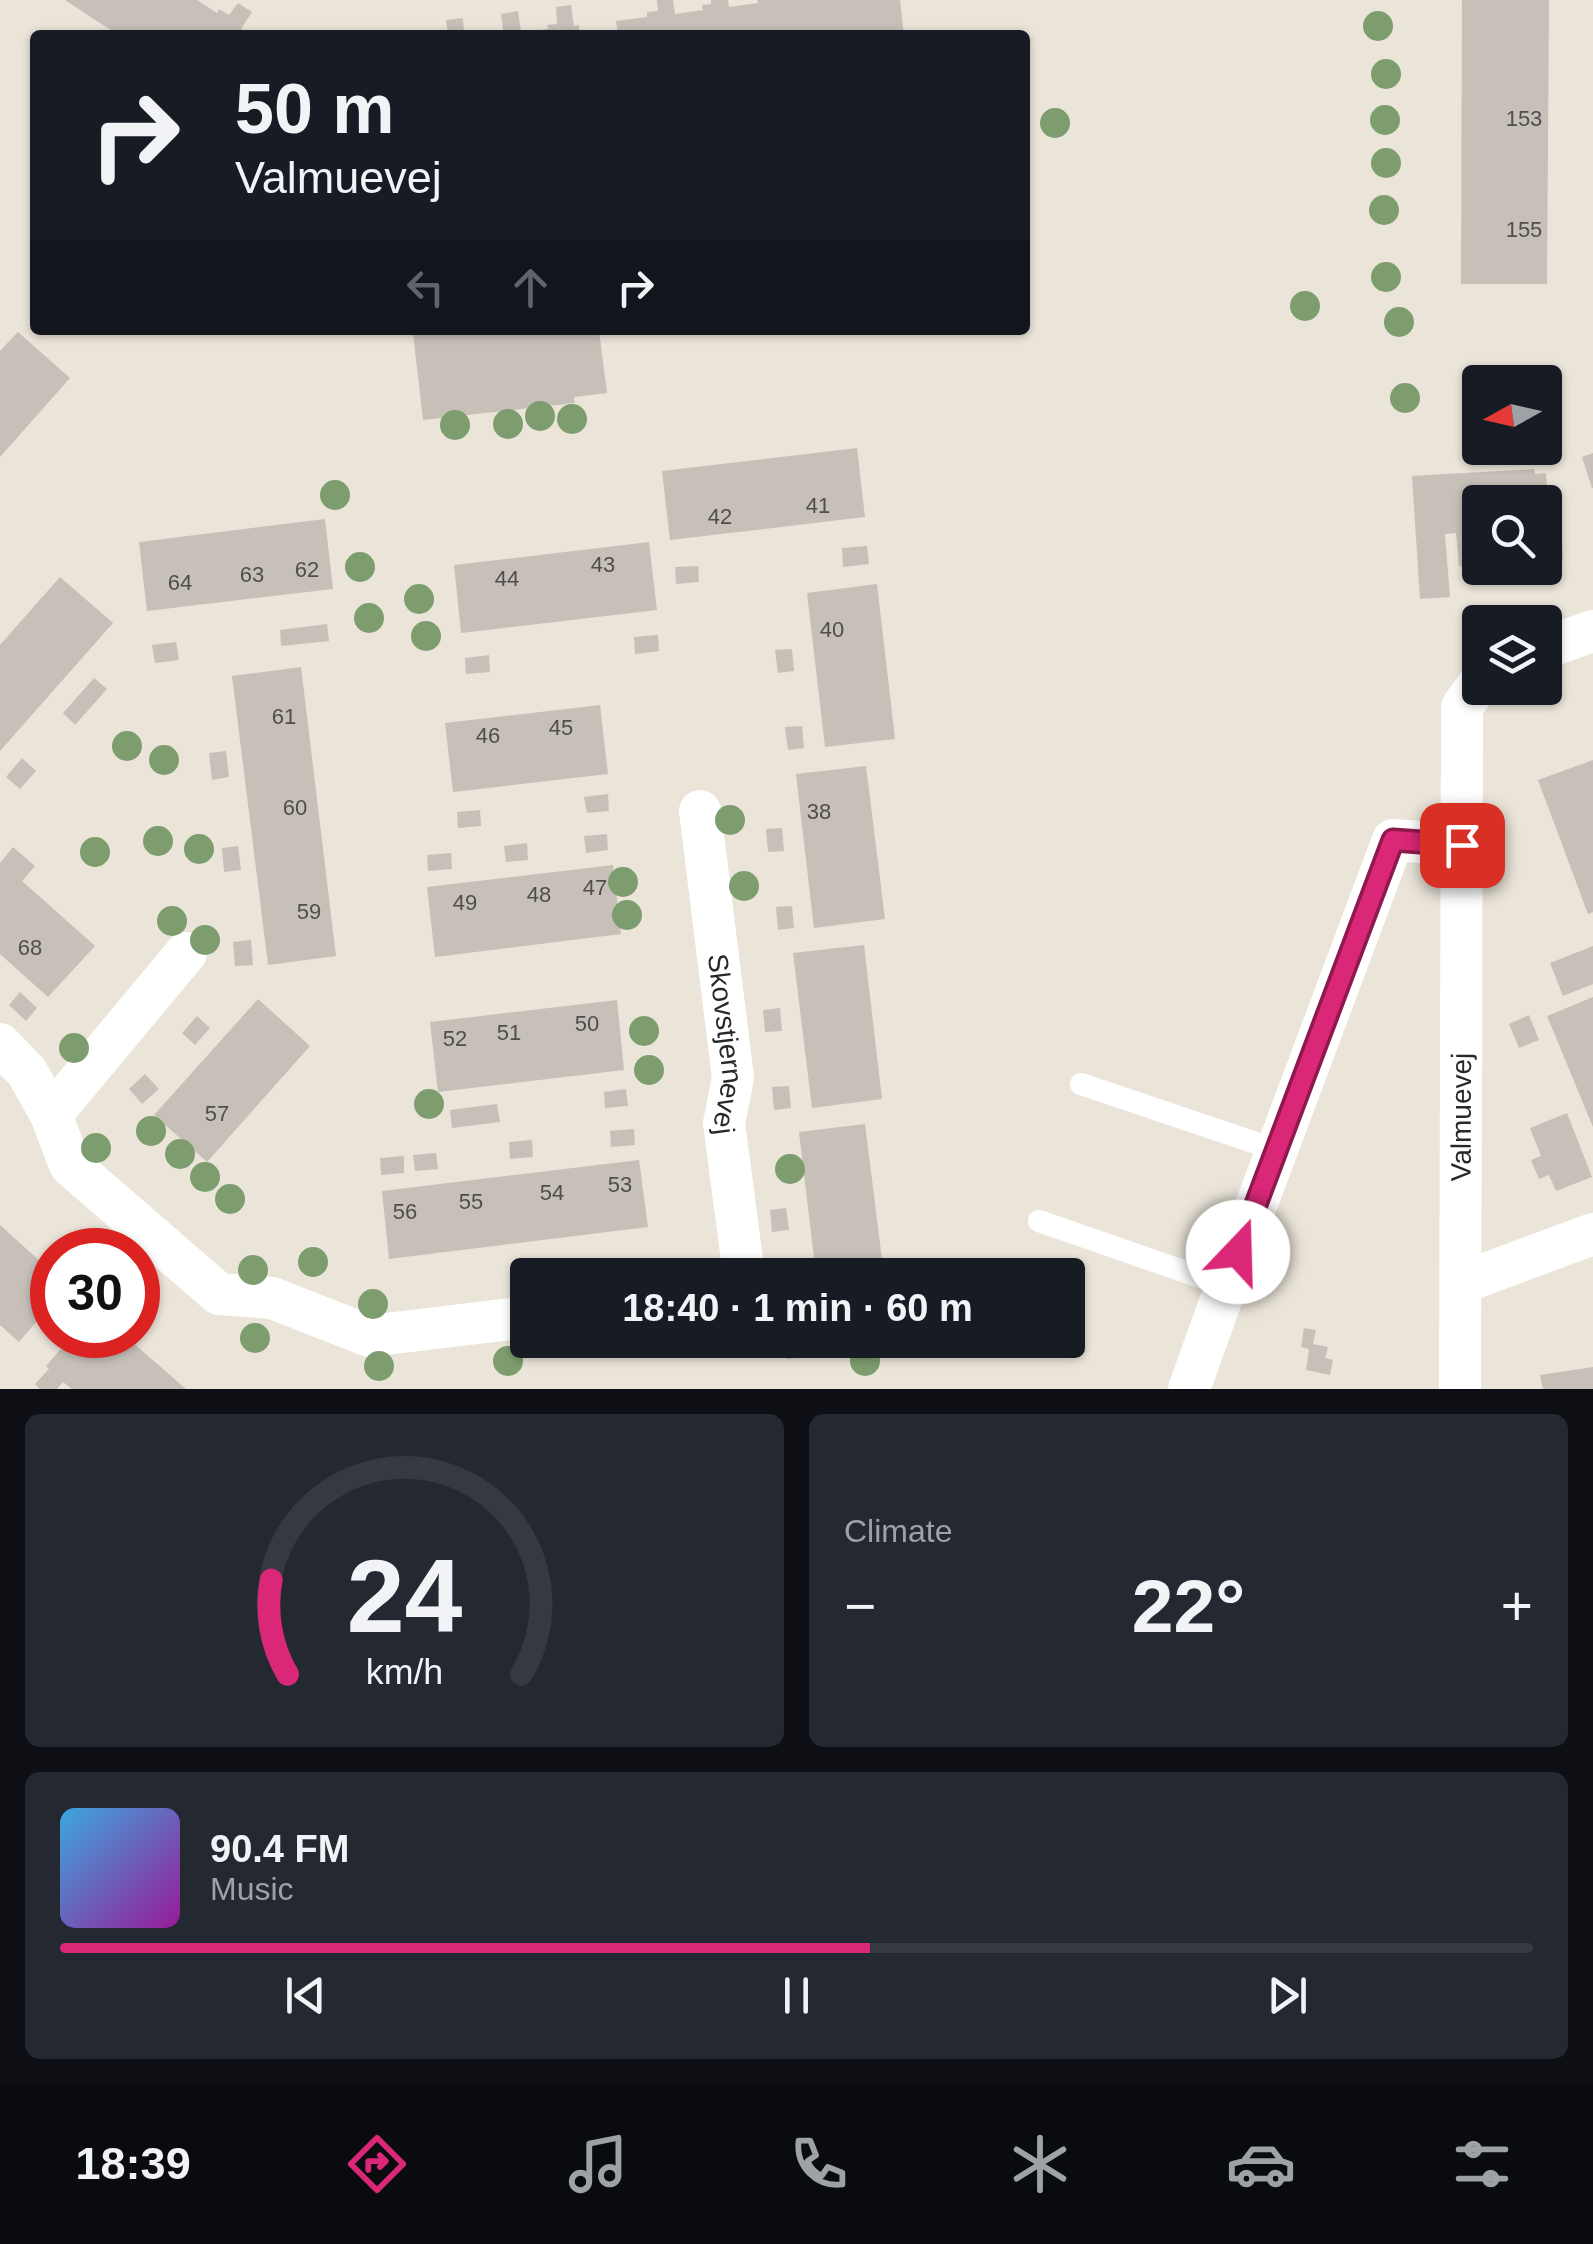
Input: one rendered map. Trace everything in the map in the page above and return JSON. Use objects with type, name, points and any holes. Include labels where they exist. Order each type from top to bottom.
[{"type":"street","points":[[1562,642],[1593,631]]},
{"type":"street","name":"Valmuevej","points":[[1460,1389],[1462,845],[1470,705]]},
{"type":"street","name":"Skovstjernevej","points":[[700,811],[733,1078],[724,1123],[742,1258]]},
{"type":"street","points":[[1190,1389],[1393,840],[1462,845]]},
{"type":"street","points":[[51,1115],[186,952]]},
{"type":"street","points":[[0,1044],[28,1072],[51,1115],[70,1165],[220,1294],[272,1298],[369,1336],[510,1320]]},
{"type":"street","points":[[1461,1284],[1593,1234]]},
{"type":"lane","points":[[1080,1084],[1277,1150]]},
{"type":"lane","points":[[1039,1221],[1226,1286]]},
{"type":"building","points":[[65,0],[197,0],[217,13],[219,9],[229,15],[238,3],[252,12],[242,30],[110,30]]},
{"type":"building","points":[[657,0],[673,0],[675,14],[703,10],[702,5],[711,4],[711,0],[728,0],[729,7],[758,3],[757,0],[900,0],[903,30],[617,30],[616,21],[647,17],[647,12],[658,11]]},
{"type":"building","points":[[1462,0],[1549,0],[1547,284],[1461,284]]},
{"type":"building","points":[[571,5],[574,26],[579,25],[580,30],[539,30],[557,24],[556,7]]},
{"type":"building","points":[[518,11],[521,30],[503,30],[501,14]]},
{"type":"building","points":[[463,18],[464,30],[447,30],[446,20]]},
{"type":"building","points":[[18,332],[70,378],[0,457],[0,351]]},
{"type":"building","points":[[413,335],[600,335],[607,393],[574,397],[575,403],[423,420]]},
{"type":"building","points":[[857,448],[865,517],[670,540],[662,471]]},
{"type":"building","points":[[1593,453],[1593,488],[1592,488],[1582,457]]},
{"type":"building","points":[[1534,469],[1535,474],[1546,473],[1547,485],[1462,485],[1462,566],[1456,533],[1445,534],[1450,597],[1420,599],[1412,476]]},
{"type":"building","points":[[325,519],[333,589],[147,611],[139,542]]},
{"type":"building","points":[[649,542],[657,610],[461,633],[454,565]]},
{"type":"building","points":[[867,546],[869,564],[843,567],[842,548]]},
{"type":"building","points":[[698,566],[699,582],[676,584],[675,567]]},
{"type":"building","points":[[60,577],[113,623],[0,751],[0,645]]},
{"type":"building","points":[[877,584],[895,739],[825,747],[807,593]]},
{"type":"building","points":[[327,624],[329,641],[281,646],[280,630]]},
{"type":"building","points":[[658,635],[659,651],[635,654],[634,637]]},
{"type":"building","points":[[176,642],[179,660],[155,663],[152,645]]},
{"type":"building","points":[[792,649],[794,671],[778,673],[775,650]]},
{"type":"building","points":[[489,655],[490,672],[466,674],[465,658]]},
{"type":"building","points":[[301,667],[336,956],[268,965],[232,676]]},
{"type":"building","points":[[94,678],[107,689],[75,725],[63,713]]},
{"type":"building","points":[[600,705],[608,774],[453,792],[445,723]]},
{"type":"building","points":[[802,726],[804,748],[788,750],[785,727]]},
{"type":"building","points":[[226,751],[229,777],[212,780],[209,753]]},
{"type":"building","points":[[22,758],[36,771],[20,789],[6,777]]},
{"type":"building","points":[[1593,760],[1593,912],[1588,914],[1538,780]]},
{"type":"building","points":[[866,766],[885,919],[814,928],[796,774]]},
{"type":"building","points":[[608,794],[609,811],[587,813],[584,797]]},
{"type":"building","points":[[480,810],[481,826],[458,828],[457,812]]},
{"type":"building","points":[[782,828],[784,851],[768,852],[766,829]]},
{"type":"building","points":[[607,834],[608,850],[586,853],[584,836]]},
{"type":"building","points":[[527,843],[528,860],[506,862],[504,846]]},
{"type":"building","points":[[238,846],[241,870],[224,872],[222,848]]},
{"type":"building","points":[[13,847],[35,866],[22,881],[95,946],[48,997],[0,954],[0,863]]},
{"type":"building","points":[[451,853],[452,869],[428,871],[427,855]]},
{"type":"building","points":[[613,865],[621,934],[435,957],[427,887]]},
{"type":"building","points":[[792,906],[794,928],[778,930],[776,907]]},
{"type":"building","points":[[251,940],[253,965],[235,966],[233,942]]},
{"type":"building","points":[[864,945],[882,1099],[812,1108],[793,953]]},
{"type":"building","points":[[1593,946],[1593,984],[1563,996],[1550,963]]},
{"type":"building","points":[[20,992],[37,1008],[26,1021],[9,1005]]},
{"type":"building","points":[[1593,997],[1593,1127],[1547,1016]]},
{"type":"building","points":[[258,999],[310,1046],[207,1162],[154,1115]]},
{"type":"building","points":[[617,1000],[624,1070],[438,1092],[430,1022]]},
{"type":"building","points":[[780,1008],[782,1031],[765,1032],[763,1010]]},
{"type":"building","points":[[1529,1015],[1539,1040],[1519,1048],[1509,1024]]},
{"type":"building","points":[[197,1016],[210,1028],[195,1045],[182,1033]]},
{"type":"building","points":[[145,1074],[159,1089],[142,1104],[129,1089]]},
{"type":"building","points":[[789,1086],[791,1108],[774,1110],[772,1087]]},
{"type":"building","points":[[626,1089],[628,1106],[605,1108],[604,1092]]},
{"type":"building","points":[[497,1104],[500,1122],[452,1128],[450,1110]]},
{"type":"building","points":[[1567,1113],[1592,1177],[1556,1191],[1549,1175],[1539,1179],[1531,1160],[1541,1156],[1530,1128]]},
{"type":"building","points":[[865,1124],[882,1258],[814,1258],[799,1132]]},
{"type":"building","points":[[634,1129],[635,1145],[611,1147],[610,1131]]},
{"type":"building","points":[[532,1140],[533,1157],[510,1159],[509,1142]]},
{"type":"building","points":[[436,1153],[438,1169],[415,1171],[413,1155]]},
{"type":"building","points":[[404,1156],[404,1173],[381,1175],[380,1158]]},
{"type":"building","points":[[639,1160],[648,1227],[389,1259],[382,1191]]},
{"type":"building","points":[[786,1208],[789,1230],[772,1232],[770,1210]]},
{"type":"building","points":[[0,1225],[30,1252],[30,1329],[19,1342],[0,1325]]},
{"type":"building","points":[[1304,1328],[1316,1330],[1313,1344],[1328,1347],[1325,1358],[1333,1360],[1330,1375],[1306,1370],[1309,1349],[1301,1347]]},
{"type":"building","points":[[53,1358],[150,1358],[186,1389],[72,1389],[63,1382],[57,1389],[40,1389],[35,1384],[49,1369],[46,1366]]},
{"type":"building","points":[[1593,1367],[1593,1389],[1543,1389],[1540,1375]]},
{"type":"route","points":[[1238,1252],[1393,840],[1462,845]]}]
